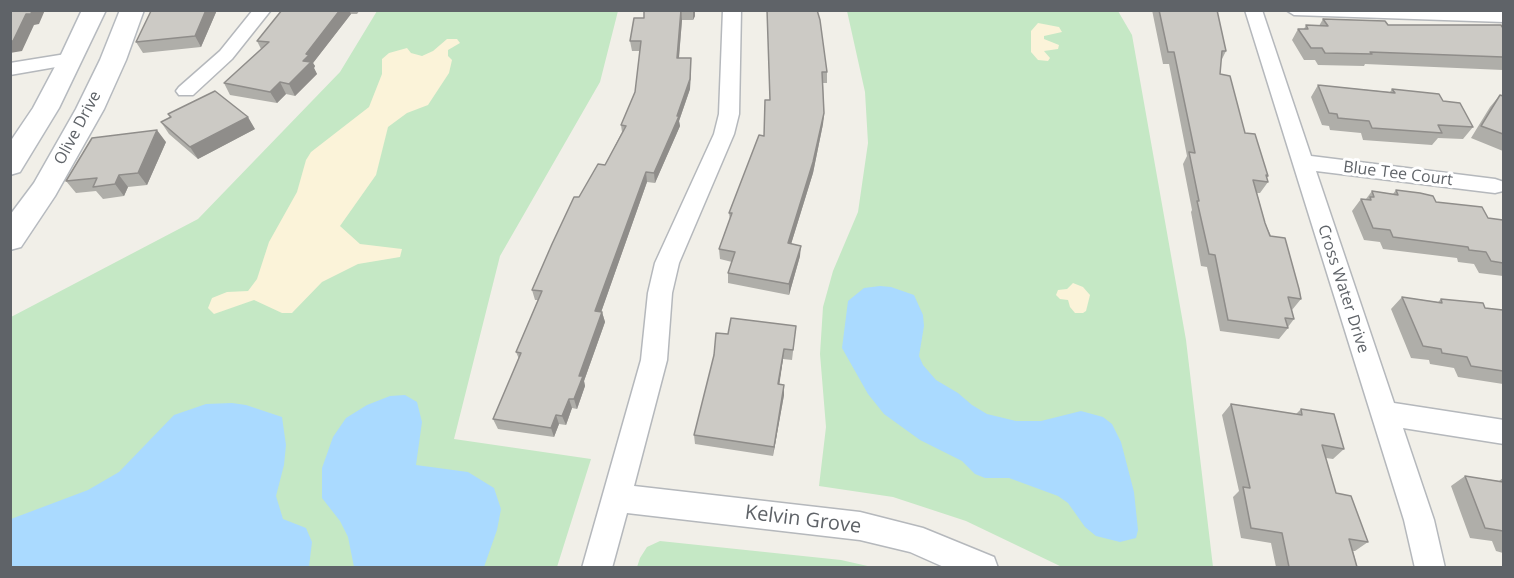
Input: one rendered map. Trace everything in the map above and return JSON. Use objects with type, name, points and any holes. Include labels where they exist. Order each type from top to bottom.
[{"type":"main road","points":[[10,165],[46,108],[94,10]]},
{"type":"main road","name":"Olive Drive","points":[[10,239],[45,189],[94,99],[113,60],[132,10]]},
{"type":"main road","points":[[45,189],[84,72],[72,59]]},
{"type":"street","points":[[186,90],[226,54],[263,10]]},
{"type":"street","points":[[597,567],[654,360],[660,293],[667,263],[724,134],[729,114],[732,10]]},
{"type":"street","name":"Cross Water Drive","points":[[1253,10],[1419,520],[1430,567]]},
{"type":"street","points":[[1294,10],[1503,17]]},
{"type":"street","points":[[10,69],[72,59]]},
{"type":"street","name":"Blue Tee Court","points":[[1302,162],[1495,186]]},
{"type":"street","points":[[1384,413],[1503,432]]},
{"type":"street","name":"Kelvin Grove","points":[[617,498],[860,526],[912,538],[983,567]]},
{"type":"green space","points":[[377,11],[618,11],[600,82],[500,256],[454,439],[591,459],[557,567],[11,568],[11,317],[198,219],[340,72]]},
{"type":"green space","points":[[847,11],[1118,11],[1132,35],[1186,340],[1213,567],[1062,567],[966,521],[893,497],[819,486],[826,427],[820,354],[823,307],[833,271],[858,212],[868,143],[865,92]]},
{"type":"green space","points":[[660,541],[841,560],[872,567],[637,567],[647,547]]},
{"type":"sand","points":[[1038,23],[1059,27],[1062,32],[1044,36],[1044,39],[1059,45],[1058,49],[1044,51],[1050,58],[1048,61],[1038,60],[1031,52],[1031,31]]},
{"type":"sand","points":[[447,39],[457,39],[460,43],[448,50],[448,56],[452,60],[449,73],[428,105],[407,113],[388,127],[376,175],[340,226],[360,244],[402,249],[400,257],[358,264],[322,282],[292,313],[282,313],[254,300],[214,314],[208,308],[212,298],[227,292],[248,291],[257,279],[269,242],[297,192],[306,160],[311,152],[369,107],[382,74],[382,59],[389,53],[407,48],[411,53],[422,56],[433,51]]},
{"type":"sand","points":[[1073,283],[1083,287],[1090,295],[1086,311],[1083,313],[1075,313],[1068,300],[1060,299],[1056,295],[1058,290],[1067,289]]},
{"type":"water","points":[[891,287],[914,295],[923,315],[924,326],[919,356],[923,365],[936,380],[987,414],[1016,421],[1041,421],[1081,411],[1103,417],[1112,424],[1121,442],[1134,492],[1138,530],[1136,538],[1120,542],[1096,536],[1085,527],[1068,503],[1058,496],[1009,478],[985,478],[975,474],[962,461],[920,440],[884,414],[868,394],[842,348],[848,301],[864,288]]},
{"type":"water","points":[[405,395],[417,402],[422,422],[416,465],[468,472],[494,488],[501,509],[497,530],[484,567],[354,567],[348,537],[340,521],[322,498],[322,468],[333,437],[346,418],[367,405],[390,396]]},
{"type":"water","points":[[206,404],[246,405],[282,417],[286,445],[284,465],[276,496],[283,519],[306,528],[312,542],[309,567],[11,567],[11,519],[88,490],[119,472],[174,415]]},
{"type":"building","points":[[10,10],[32,10],[31,14],[26,14],[13,41],[10,41]]},
{"type":"building","points":[[206,10],[195,36],[136,42],[151,11]]},
{"type":"building","points":[[282,10],[340,10],[306,54],[309,55],[303,61],[311,62],[289,84],[280,82],[270,92],[224,83],[269,42],[257,41]]},
{"type":"building","points":[[644,10],[681,10],[677,58],[691,58],[690,79],[677,116],[679,116],[654,173],[646,172],[595,311],[602,312],[579,376],[583,376],[574,399],[569,399],[562,416],[556,415],[551,428],[493,419],[521,353],[516,352],[542,291],[532,290],[552,244],[574,197],[579,197],[598,164],[605,165],[626,126],[621,125],[635,92],[641,41],[630,41],[634,18],[644,18]]},
{"type":"building","points":[[767,10],[817,10],[827,72],[822,72],[824,113],[813,162],[788,243],[801,246],[789,284],[728,273],[735,252],[719,249],[732,213],[729,213],[759,135],[764,136],[765,100],[770,100]]},
{"type":"building","points":[[1159,10],[1217,10],[1226,51],[1222,51],[1220,74],[1230,76],[1245,133],[1255,134],[1268,176],[1266,175],[1268,182],[1253,180],[1265,223],[1270,236],[1285,238],[1299,289],[1301,299],[1288,297],[1294,319],[1285,318],[1288,328],[1228,320],[1215,255],[1209,254],[1197,201],[1199,201],[1189,152],[1195,153],[1174,52],[1168,52]]},
{"type":"building","points":[[1323,19],[1385,21],[1388,25],[1501,25],[1503,28],[1503,57],[1370,52],[1372,54],[1325,53],[1322,48],[1311,48],[1298,29],[1308,29],[1306,25],[1328,26]]},
{"type":"building","points":[[1318,85],[1395,93],[1392,89],[1439,94],[1443,101],[1460,103],[1473,127],[1438,125],[1442,133],[1372,128],[1369,121],[1338,118],[1337,114],[1329,113]]},
{"type":"building","points":[[215,91],[248,117],[190,147],[161,122],[171,117],[168,114]]},
{"type":"building","points":[[1500,95],[1503,96],[1503,134],[1481,126]]},
{"type":"building","points":[[157,130],[138,173],[119,175],[115,184],[93,187],[97,178],[66,181],[92,138]]},
{"type":"building","points":[[1396,190],[1433,196],[1436,202],[1482,207],[1488,218],[1503,220],[1503,263],[1491,261],[1486,252],[1469,250],[1468,247],[1393,237],[1390,230],[1373,228],[1361,199],[1371,200],[1370,197],[1374,197],[1372,191],[1398,195]]},
{"type":"building","points":[[1402,297],[1442,303],[1441,299],[1483,303],[1485,308],[1503,310],[1503,371],[1471,366],[1467,357],[1442,353],[1441,349],[1423,346]]},
{"type":"building","points":[[731,318],[796,326],[793,350],[784,349],[778,384],[784,385],[774,447],[694,435],[714,355],[716,333],[728,334]]},
{"type":"building","points":[[1231,404],[1302,415],[1301,409],[1334,414],[1344,449],[1322,445],[1336,493],[1351,496],[1368,542],[1349,539],[1357,567],[1289,567],[1282,533],[1251,528],[1243,487],[1250,488]]},
{"type":"building","points":[[1465,476],[1503,482],[1503,531],[1485,528]]}]
